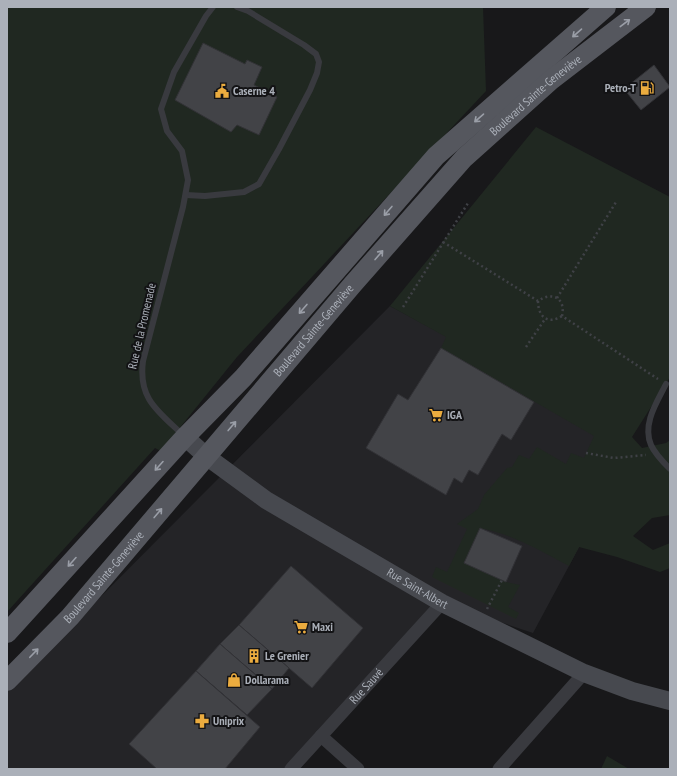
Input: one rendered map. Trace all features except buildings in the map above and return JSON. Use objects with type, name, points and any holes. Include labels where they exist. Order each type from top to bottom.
[{"type":"main road","name":"Boulevard Sainte-Geneviève","points":[[7,633],[185,437],[242,378],[436,156],[606,7]]},
{"type":"main road","name":"Boulevard Sainte-Geneviève","points":[[7,681],[70,617],[353,284],[464,158],[551,80],[646,7]]},
{"type":"street","name":"Rue Saint-Albert","points":[[185,437],[206,456],[266,500],[442,603],[584,673],[632,691],[670,701]]},
{"type":"street","name":"Rue Sauvé","points":[[291,769],[442,603]]},
{"type":"street","points":[[499,769],[584,673]]},
{"type":"street","points":[[321,736],[358,769]]},
{"type":"lane","name":"Rue de la Promenade","points":[[185,437],[151,403],[142,384],[141,372],[184,207],[188,180],[182,151],[167,130],[161,110],[174,72],[206,16],[213,7]]},
{"type":"lane","points":[[186,195],[204,196],[244,192],[259,184],[280,150],[318,73],[319,62],[316,54],[248,11],[237,7]]},
{"type":"lane","points":[[666,384],[651,416],[648,434],[651,446],[670,469]]},
{"type":"path","points":[[557,298],[616,202]]},
{"type":"path","points":[[402,306],[468,203]]},
{"type":"path","points":[[443,242],[538,301]]},
{"type":"path","points":[[552,296],[557,298],[564,309],[562,316],[558,319],[545,319],[538,310],[538,301],[543,297],[552,296]]},
{"type":"path","points":[[562,316],[666,384]]},
{"type":"path","points":[[526,347],[545,319]]},
{"type":"path","points":[[586,453],[614,458],[645,455],[660,458]]},
{"type":"path","points":[[481,622],[502,580]]},
{"type":"shaded area","points":[[7,7],[483,7],[486,91],[237,357],[161,451],[155,448],[7,612]]},
{"type":"shaded area","points":[[536,127],[670,197],[670,377],[632,437],[642,448],[666,443],[670,440],[670,515],[652,518],[633,536],[653,550],[670,543],[670,568],[660,572],[617,557],[579,547],[569,566],[515,539],[480,528],[464,563],[506,582],[520,585],[508,607],[519,613],[516,619],[432,577],[436,567],[447,572],[467,529],[457,524],[478,509],[484,495],[507,468],[512,467],[519,455],[529,459],[537,447],[566,464],[571,453],[584,458],[594,436],[441,348],[446,337],[390,306]]},
{"type":"shaded area","points":[[390,306],[632,437],[599,510],[533,633],[440,602],[289,769],[7,769],[7,691]]},
{"type":"shaded area","points":[[607,756],[629,769],[601,769]]},
{"type":"place","name":"Petro-T","points":[[647,88]]},
{"type":"place","name":"Caserne 4","points":[[222,91]]},
{"type":"place","name":"IGA","points":[[436,415]]},
{"type":"place","name":"Maxi","points":[[301,627]]},
{"type":"place","name":"Le Grenier","points":[[254,656]]},
{"type":"place","name":"Dollarama","points":[[234,680]]},
{"type":"place","name":"Uniprix","points":[[202,721]]}]
